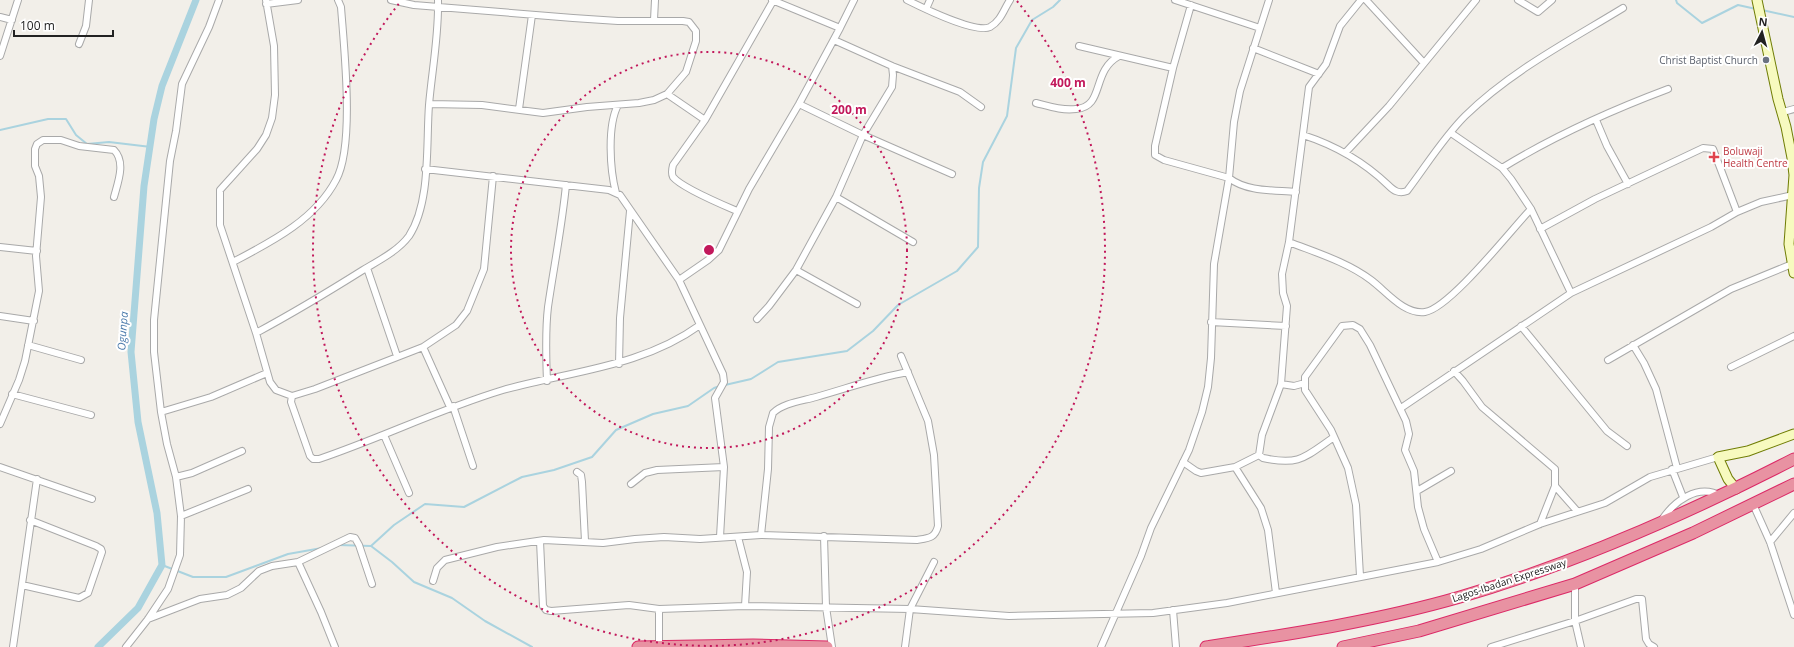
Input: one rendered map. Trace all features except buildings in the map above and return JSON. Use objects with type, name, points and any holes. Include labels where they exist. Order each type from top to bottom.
[{"type":"highway","name":"Lagos-Ibadan Expressway","points":[[1206,647],[1324,629],[1460,597],[1587,554],[1658,526],[1736,489],[1794,459]]},
{"type":"highway","points":[[1344,647],[1419,631],[1575,584],[1694,533],[1794,484]]},
{"type":"highway","points":[[638,647],[753,645],[827,647]]},
{"type":"street","points":[[0,56],[18,0]]},
{"type":"street","points":[[79,44],[86,26],[89,0]]},
{"type":"street","points":[[126,647],[148,620],[168,589],[180,555],[181,516],[176,477],[167,444],[161,412],[154,352],[154,320],[170,161],[179,113],[182,84],[209,27],[219,0]]},
{"type":"street","points":[[298,0],[266,2],[274,46],[274,107],[266,135],[257,149],[220,190],[220,226],[256,333],[270,382],[276,390],[292,396],[315,389],[396,356],[423,347],[456,325],[467,311],[484,269],[493,176]]},
{"type":"street","points":[[233,262],[268,243],[293,227],[314,210],[337,180],[344,151],[346,115],[346,74],[341,8],[338,0]]},
{"type":"street","points":[[391,0],[414,5],[438,3],[532,15],[618,21],[654,20],[689,22],[696,30],[696,41],[686,72],[667,94],[654,100],[618,105],[587,106],[543,113],[482,105],[430,104]]},
{"type":"street","points":[[654,20],[655,0]]},
{"type":"street","points":[[737,211],[685,186],[673,177],[673,165],[705,120],[773,0],[840,28]]},
{"type":"street","points":[[679,280],[716,255],[737,211],[799,104],[854,0]]},
{"type":"street","points":[[907,0],[951,20],[987,28],[999,19],[1010,0]]},
{"type":"street","points":[[926,9],[930,0]]},
{"type":"street","points":[[1175,0],[1260,28]]},
{"type":"street","points":[[1101,647],[1162,504],[1183,462],[1202,412],[1208,387],[1211,358],[1214,264],[1229,178],[1234,122],[1240,91],[1269,0]]},
{"type":"street","points":[[1260,455],[1262,435],[1281,384],[1287,306],[1283,293],[1282,274],[1289,242],[1310,87],[1326,64],[1340,26],[1361,0]]},
{"type":"street","points":[[1366,0],[1423,62]]},
{"type":"street","points":[[1345,153],[1389,106],[1423,62],[1476,0]]},
{"type":"street","points":[[1518,0],[1538,12],[1552,0]]},
{"type":"street","points":[[1608,360],[1731,289],[1793,269],[1790,249],[1793,194],[1792,164],[1783,112],[1757,0]]},
{"type":"street","points":[[256,333],[311,303],[367,268],[391,252],[408,236],[416,221],[422,203],[435,62],[438,3]]},
{"type":"street","points":[[1191,5],[1173,68],[1155,146],[1155,155],[1164,160],[1229,178],[1236,183],[1246,186],[1296,192]]},
{"type":"street","points":[[1303,136],[1324,142],[1345,153],[1396,191],[1402,193],[1407,190],[1450,133],[1465,116],[1530,64],[1623,8]]},
{"type":"street","points":[[519,109],[532,15]]},
{"type":"street","points":[[0,17],[12,20]]},
{"type":"street","points":[[834,40],[892,66],[960,92],[981,108]]},
{"type":"street","points":[[1078,46],[1173,68]]},
{"type":"street","points":[[1253,48],[1319,74]]},
{"type":"street","points":[[1036,103],[1065,109],[1086,107],[1093,102],[1101,74],[1105,67],[1111,60],[1119,56]]},
{"type":"street","points":[[757,319],[796,270],[836,197],[862,134],[892,87],[892,66]]},
{"type":"street","points":[[1502,168],[1524,155],[1596,120],[1637,101],[1668,89]]},
{"type":"street","points":[[667,94],[705,120]]},
{"type":"street","points":[[799,104],[952,174]]},
{"type":"street","points":[[618,105],[614,113],[611,140],[616,192],[626,203],[630,212],[679,280],[723,374],[724,382],[715,398],[724,468],[720,537]]},
{"type":"street","points":[[1783,112],[1794,109]]},
{"type":"street","points":[[1596,120],[1607,146],[1628,184]]},
{"type":"street","points":[[1450,133],[1502,168],[1531,209],[1571,294]]},
{"type":"street","points":[[0,424],[19,380],[34,321],[39,291],[37,251],[41,197],[39,176],[35,166],[35,149],[40,141],[61,140],[79,146],[114,150],[118,154],[120,162],[120,174],[114,197]]},
{"type":"street","points":[[1540,229],[1595,199],[1699,149],[1709,148],[1713,149],[1737,212]]},
{"type":"street","points":[[425,169],[616,192]]},
{"type":"street","points":[[547,381],[546,336],[548,308],[562,226],[566,185]]},
{"type":"street","points":[[1401,408],[1521,326],[1571,294],[1712,227],[1737,212],[1761,202],[1793,194]]},
{"type":"street","points":[[836,197],[913,242]]},
{"type":"street","points":[[1289,242],[1355,270],[1391,296],[1398,303],[1416,312],[1425,312],[1446,300],[1470,278],[1531,209]]},
{"type":"street","points":[[619,364],[620,318],[630,212]]},
{"type":"street","points":[[0,247],[37,251]]},
{"type":"street","points":[[367,268],[396,356]]},
{"type":"street","points":[[796,270],[858,304]]},
{"type":"street","points":[[0,316],[34,321]]},
{"type":"street","points":[[1211,322],[1286,326]]},
{"type":"street","points":[[292,396],[291,402],[310,456],[313,459],[354,447],[451,407],[505,390],[619,364],[681,338],[700,324]]},
{"type":"street","points":[[1360,576],[1356,505],[1348,468],[1334,437],[1305,390],[1305,377],[1342,326],[1353,325],[1360,329],[1370,345],[1401,408],[1409,434],[1405,450],[1414,471],[1418,507],[1424,529],[1438,562]]},
{"type":"street","points":[[1521,326],[1607,431],[1627,446]]},
{"type":"street","points":[[1731,368],[1794,336]]},
{"type":"street","points":[[28,345],[81,360]]},
{"type":"street","points":[[1632,346],[1644,362],[1656,389],[1674,469],[1683,497]]},
{"type":"street","points":[[423,347],[451,407],[473,466]]},
{"type":"street","points":[[433,581],[437,568],[445,560],[497,547],[550,540],[603,543],[664,537],[700,539],[761,535],[917,540],[931,538],[936,534],[938,526],[935,473],[928,421],[902,356]]},
{"type":"street","points":[[1454,371],[1464,381],[1482,407],[1554,469],[1555,486],[1540,524]]},
{"type":"street","points":[[761,535],[768,468],[769,426],[773,414],[788,405],[872,379],[908,372]]},
{"type":"street","points":[[161,412],[211,397],[267,373]]},
{"type":"street","points":[[1281,384],[1294,386],[1305,383]]},
{"type":"street","points":[[12,394],[91,415]]},
{"type":"street","points":[[540,542],[543,606],[546,610],[551,611],[629,605],[659,609],[745,606],[910,609],[1009,616],[1115,614],[1173,610],[1227,603],[1438,562],[1481,549],[1540,524],[1605,503],[1650,477],[1718,457],[1748,451],[1794,434]]},
{"type":"street","points":[[384,435],[410,493]]},
{"type":"street","points":[[1260,455],[1263,458],[1278,461],[1302,460],[1334,437]]},
{"type":"street","points":[[176,477],[192,473],[242,451]]},
{"type":"street","points":[[1183,462],[1201,473],[1235,467],[1260,455]]},
{"type":"street","points":[[1718,457],[1728,479],[1736,489]]},
{"type":"street","points":[[0,467],[92,499]]},
{"type":"street","points":[[1235,467],[1260,508],[1268,530],[1276,593]]},
{"type":"street","points":[[631,484],[645,473],[657,470],[724,468]]},
{"type":"street","points":[[1417,491],[1451,471]]},
{"type":"street","points":[[577,472],[581,476],[582,482],[585,542]]},
{"type":"street","points":[[13,647],[37,479]]},
{"type":"street","points":[[1555,486],[1578,511]]},
{"type":"street","points":[[181,516],[248,489]]},
{"type":"street","points":[[1658,526],[1670,509],[1683,497],[1702,491],[1713,492],[1721,496]]},
{"type":"street","points":[[1753,504],[1770,542],[1794,615]]},
{"type":"street","points":[[1770,542],[1794,513]]},
{"type":"street","points":[[22,585],[79,598],[88,593],[102,552],[101,549],[96,546],[30,520]]},
{"type":"street","points":[[824,536],[826,607],[832,647]]},
{"type":"street","points":[[148,620],[200,598],[227,595],[241,588],[259,571],[272,566],[298,562],[345,538],[353,537],[359,545],[372,584]]},
{"type":"street","points":[[738,537],[747,572],[745,606]]},
{"type":"street","points":[[298,562],[335,647]]},
{"type":"street","points":[[905,647],[910,609],[934,562]]},
{"type":"street","points":[[1575,584],[1575,621],[1581,647]]},
{"type":"street","points":[[1491,647],[1575,621],[1636,599],[1642,599],[1648,646]]},
{"type":"street","points":[[659,609],[659,646]]},
{"type":"street","points":[[1173,610],[1176,647]]},
{"type":"street","points":[[1515,640],[1517,647]]},
{"type":"waterway","name":"Ogunpa","points":[[98,647],[138,608],[162,565],[157,513],[138,422],[131,352],[144,186],[154,119],[162,86],[196,0]]},
{"type":"waterway","points":[[725,385],[751,379],[778,362],[847,351],[873,331],[898,305],[957,271],[978,247],[979,188],[983,162],[1007,116],[1016,48],[1032,20],[1053,7],[1060,0]]},
{"type":"waterway","points":[[1676,0],[1677,3],[1702,23],[1738,5],[1756,9]]},
{"type":"waterway","points":[[1762,10],[1794,17]]},
{"type":"waterway","points":[[0,130],[48,119],[66,119],[76,135],[87,144],[109,142],[151,147]]},
{"type":"waterway","points":[[338,545],[371,546],[394,525],[425,504],[464,507],[522,477],[554,470],[592,457],[616,430],[653,414],[688,406],[714,388],[720,386]]},
{"type":"waterway","points":[[371,546],[392,562],[414,582],[452,598],[485,621],[532,647]]},
{"type":"waterway","points":[[162,565],[193,577],[226,577],[288,554],[322,548]]},
{"type":"place","name":"Christ Baptist Church","points":[[1766,60]]},
{"type":"place","name":"Boluwaji Health Centre","points":[[1714,157]]}]
